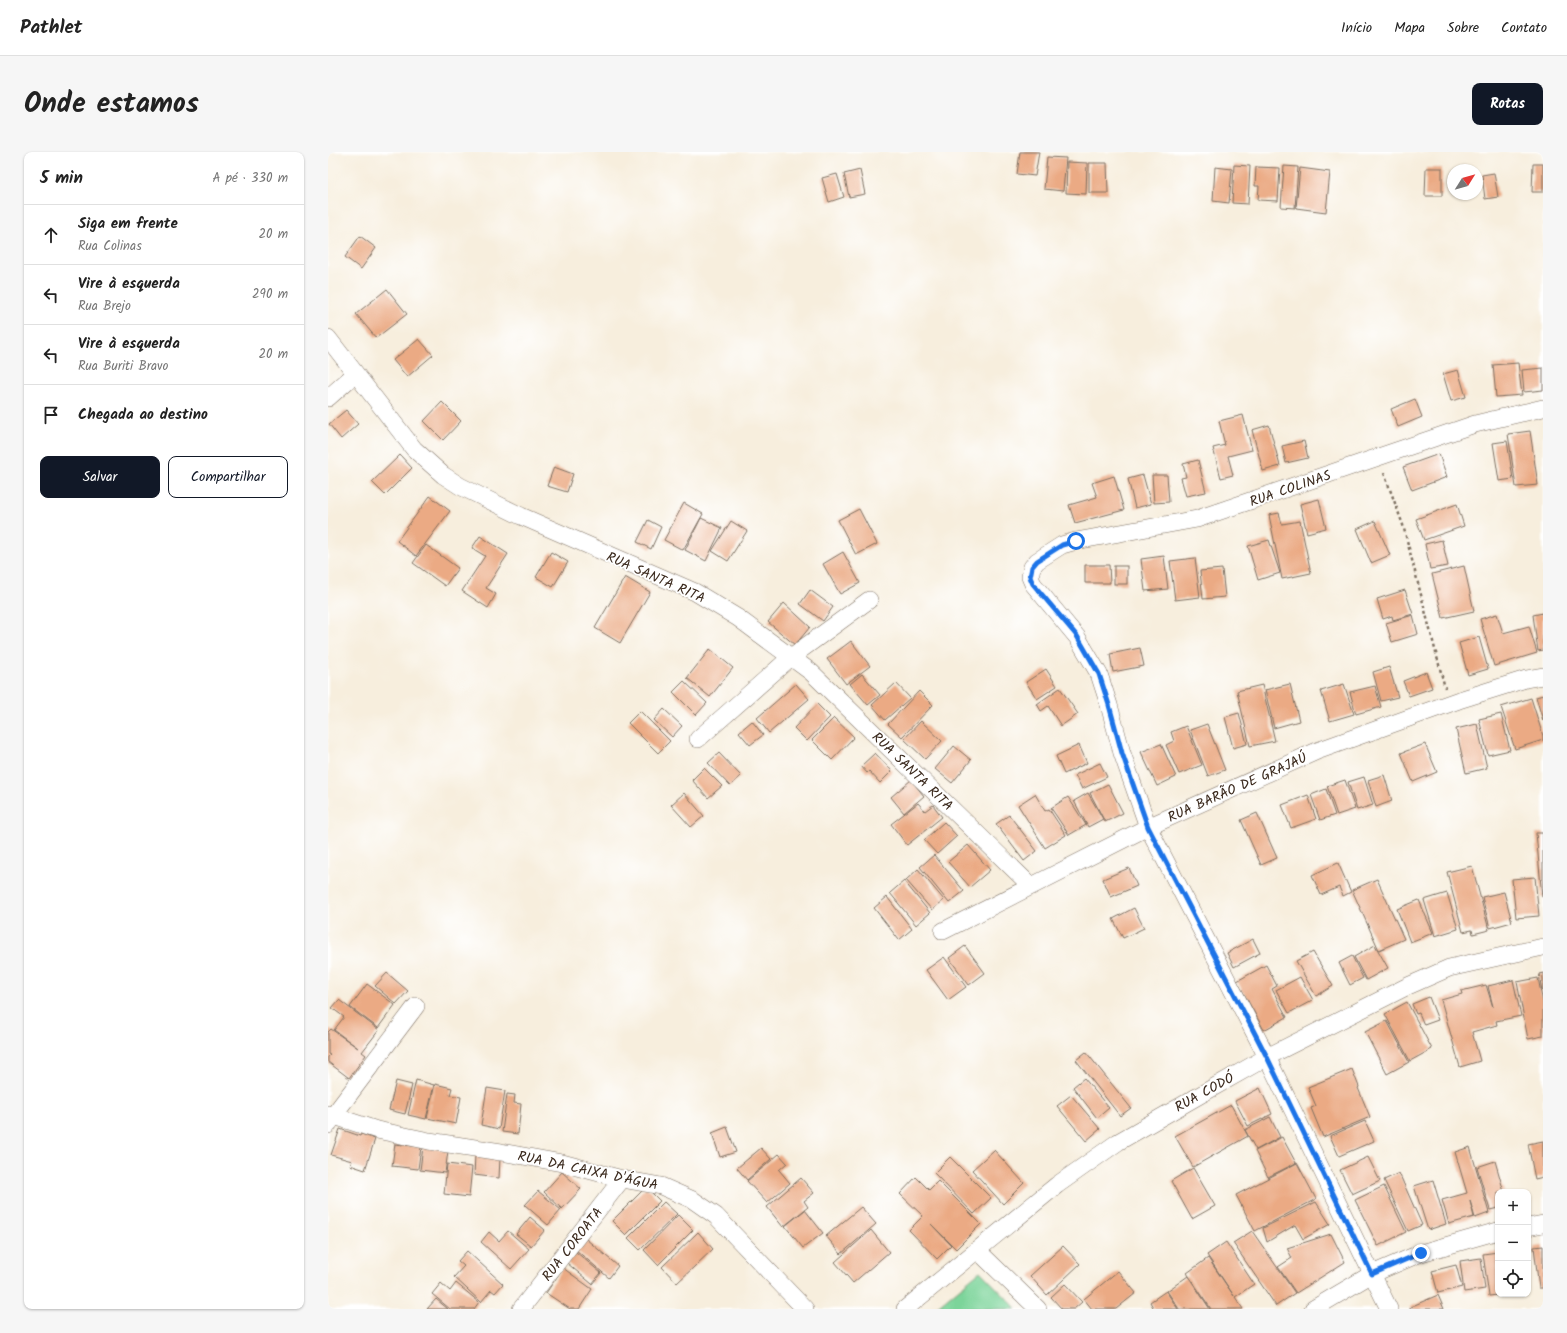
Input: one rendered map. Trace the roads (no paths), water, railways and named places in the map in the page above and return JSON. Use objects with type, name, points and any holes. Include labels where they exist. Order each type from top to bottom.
[{"type":"street","name":"RUA SANTA RITA","points":[[328,338],[414,449],[429,464],[460,486],[521,516],[695,592],[738,618],[811,672],[1030,885]]},
{"type":"street","points":[[328,398],[355,374]]},
{"type":"street","name":"RUA COLINAS","points":[[1148,827],[1122,753],[1099,674],[1077,636],[1033,584],[1030,577],[1032,567],[1037,561],[1062,545],[1076,541],[1197,519],[1475,424],[1543,408]]},
{"type":"street","points":[[698,739],[791,657],[869,600]]},
{"type":"street","name":"RUA BARÃO DE GRAJAÚ","points":[[943,930],[1148,827],[1317,751],[1449,704],[1526,679],[1543,676]]},
{"type":"street","points":[[1148,827],[1267,1057],[1389,1309]]},
{"type":"street","name":"RUA CODÓ","points":[[905,1309],[1057,1185],[1118,1142],[1267,1057],[1408,986],[1449,968],[1543,947]]},
{"type":"street","points":[[330,1118],[416,1006]]},
{"type":"street","name":"RUA DA CAIXA D'ÁGUA","points":[[330,1118],[377,1130],[562,1163],[622,1180],[661,1186],[693,1200],[716,1216],[805,1309]]},
{"type":"street","name":"RUA COROATA","points":[[521,1309],[622,1180]]},
{"type":"street","points":[[1531,1226],[1543,1224]]},
{"type":"street","points":[[1313,1309],[1372,1274],[1421,1253],[1495,1232]]},
{"type":"street","points":[[977,1250],[1038,1309]]}]
